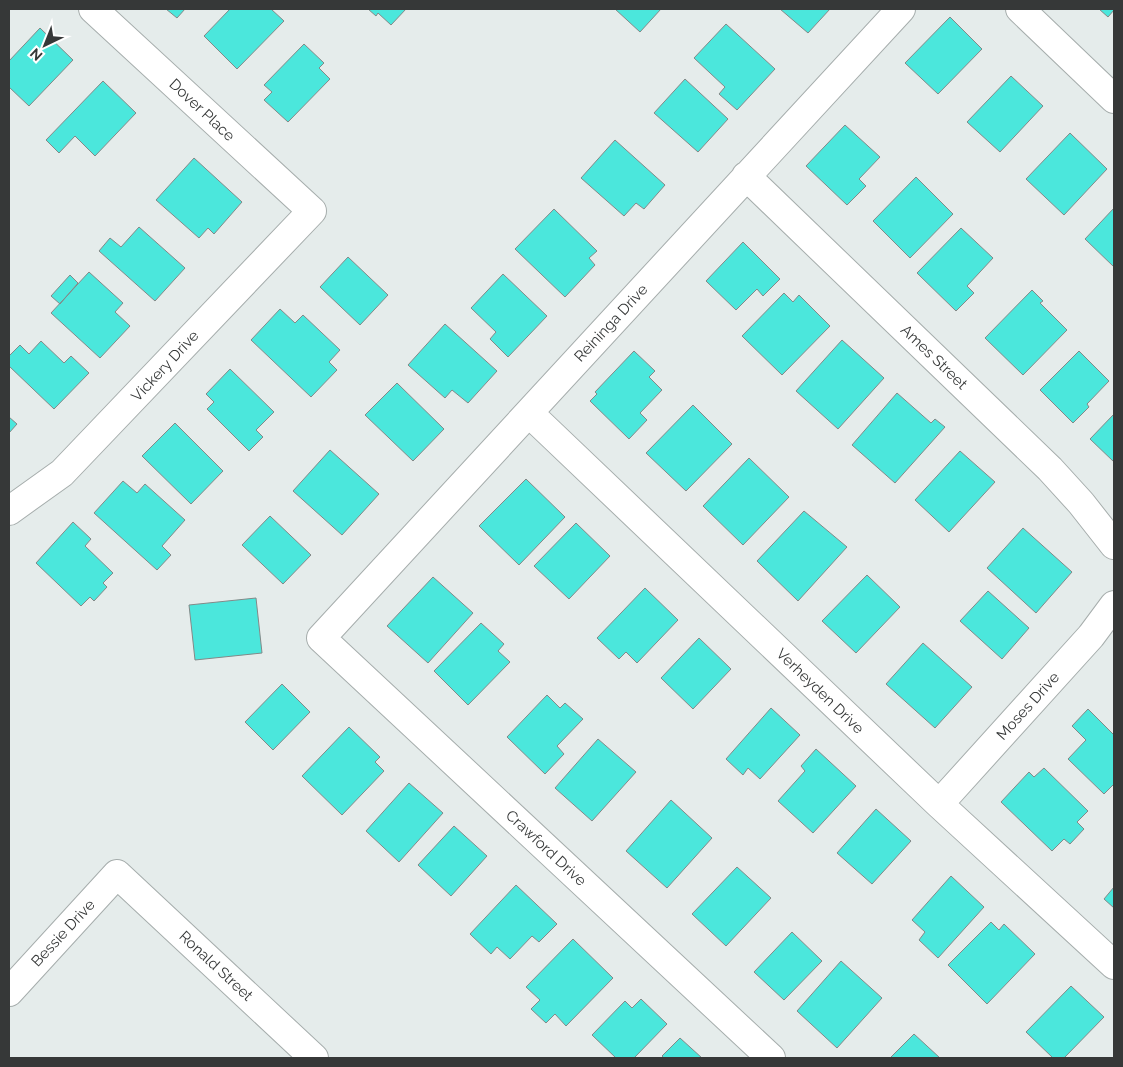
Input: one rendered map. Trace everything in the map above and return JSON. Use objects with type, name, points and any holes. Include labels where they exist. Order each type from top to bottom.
[{"type":"street","name":"Dover Place","points":[[92,9],[312,211]]},
{"type":"street","name":"Reininga Drive","points":[[321,638],[901,9]]},
{"type":"street","points":[[1020,9],[1114,99]]},
{"type":"street","name":"Ames Street","points":[[746,176],[1050,469],[1081,503],[1114,545]]},
{"type":"street","name":"Vickery Drive","points":[[9,511],[68,467],[312,211]]},
{"type":"street","name":"Verheyden Drive","points":[[529,412],[939,804],[1114,965]]},
{"type":"street","name":"Moses Drive","points":[[939,804],[1091,636],[1114,605]]},
{"type":"street","name":"Crawford Drive","points":[[321,638],[772,1058]]},
{"type":"street","name":"Bessie Drive","points":[[9,992],[117,874]]},
{"type":"street","name":"Ronald Street","points":[[117,874],[314,1058]]},
{"type":"building","points":[[166,9],[185,9],[177,18]]},
{"type":"building","points":[[230,9],[271,9],[284,21],[237,69],[204,36]]},
{"type":"building","points":[[368,9],[406,9],[391,25],[378,13],[376,16]]},
{"type":"building","points":[[615,9],[661,9],[640,32]]},
{"type":"building","points":[[780,9],[830,9],[808,33]]},
{"type":"building","points":[[1099,9],[1114,9],[1114,10],[1108,17]]},
{"type":"building","points":[[950,17],[982,49],[938,94],[905,63]]},
{"type":"building","points":[[726,24],[775,69],[737,110],[719,94],[725,87],[694,58]]},
{"type":"building","points":[[40,28],[73,60],[29,106],[9,87],[9,61]]},
{"type":"building","points":[[304,44],[324,63],[319,68],[330,79],[288,122],[264,100],[272,92],[264,85]]},
{"type":"building","points":[[1011,76],[1043,106],[1000,152],[967,122]]},
{"type":"building","points":[[685,79],[728,119],[698,152],[654,113]]},
{"type":"building","points":[[103,81],[136,113],[95,156],[75,136],[59,153],[46,140]]},
{"type":"building","points":[[845,125],[880,157],[859,179],[866,186],[847,205],[806,166]]},
{"type":"building","points":[[1070,133],[1107,169],[1064,215],[1026,179]]},
{"type":"building","points":[[615,140],[665,185],[644,209],[636,203],[624,216],[581,178]]},
{"type":"building","points":[[194,158],[242,202],[214,234],[208,228],[199,238],[156,200]]},
{"type":"building","points":[[916,177],[953,214],[910,258],[873,221]]},
{"type":"building","points":[[1114,208],[1114,267],[1085,239]]},
{"type":"building","points":[[554,209],[597,251],[589,258],[595,265],[565,297],[515,249]]},
{"type":"building","points":[[139,227],[185,268],[155,301],[99,251],[110,238],[121,247]]},
{"type":"building","points":[[961,228],[993,258],[967,286],[974,293],[956,311],[917,273]]},
{"type":"building","points":[[743,242],[780,279],[763,296],[757,289],[736,310],[706,281]]},
{"type":"building","points":[[348,257],[388,295],[360,325],[320,287]]},
{"type":"building","points":[[89,272],[123,303],[115,312],[130,326],[100,358],[51,313]]},
{"type":"building","points":[[503,274],[547,316],[508,357],[490,339],[496,332],[471,308]]},
{"type":"building","points":[[70,275],[78,283],[60,304],[51,296]]},
{"type":"building","points":[[1032,290],[1043,301],[1040,303],[1067,330],[1023,375],[985,338]]},
{"type":"building","points":[[784,293],[793,302],[799,295],[830,326],[782,375],[742,336]]},
{"type":"building","points":[[280,309],[295,323],[303,315],[340,350],[329,362],[337,370],[311,397],[251,340]]},
{"type":"building","points":[[445,324],[497,371],[468,403],[452,390],[445,398],[408,365]]},
{"type":"building","points":[[842,340],[884,378],[838,429],[796,391]]},
{"type":"building","points":[[41,341],[64,363],[71,356],[89,373],[54,409],[9,366],[9,356],[20,345],[29,354]]},
{"type":"building","points":[[634,351],[655,371],[649,377],[662,390],[640,413],[647,420],[629,439],[590,401],[597,394],[595,392]]},
{"type":"building","points":[[1079,351],[1109,381],[1087,404],[1089,407],[1073,423],[1040,390]]},
{"type":"building","points":[[230,369],[274,412],[256,430],[263,437],[249,451],[207,409],[214,402],[206,394]]},
{"type":"building","points":[[397,383],[444,429],[413,461],[365,415]]},
{"type":"building","points":[[897,393],[931,423],[935,419],[945,427],[895,483],[852,445]]},
{"type":"building","points":[[693,405],[732,444],[686,491],[646,453]]},
{"type":"building","points":[[1114,414],[1114,462],[1090,439]]},
{"type":"building","points":[[9,417],[17,424],[9,433]]},
{"type":"building","points":[[175,423],[223,471],[191,504],[142,456]]},
{"type":"building","points":[[330,450],[379,494],[342,535],[293,491]]},
{"type":"building","points":[[960,451],[995,482],[949,532],[915,500]]},
{"type":"building","points":[[749,458],[789,497],[743,545],[703,506]]},
{"type":"building","points":[[526,479],[565,517],[519,565],[479,526]]},
{"type":"building","points":[[123,481],[137,493],[145,484],[185,520],[162,546],[171,555],[157,570],[94,513]]},
{"type":"building","points":[[804,511],[847,547],[798,601],[757,561]]},
{"type":"building","points":[[270,516],[311,555],[283,584],[242,545]]},
{"type":"building","points":[[73,522],[91,539],[85,546],[113,573],[103,583],[107,587],[94,601],[90,597],[81,606],[36,563]]},
{"type":"building","points":[[576,523],[610,556],[569,599],[534,566]]},
{"type":"building","points":[[1023,528],[1072,572],[1036,613],[987,568]]},
{"type":"building","points":[[867,575],[900,607],[856,653],[822,621]]},
{"type":"building","points":[[433,577],[473,613],[428,663],[387,626]]},
{"type":"building","points":[[645,588],[678,620],[637,663],[626,652],[619,659],[597,638]]},
{"type":"building","points":[[988,591],[1029,628],[1002,659],[960,621]]},
{"type":"building","points":[[256,598],[262,653],[195,660],[189,605]]},
{"type":"building","points":[[481,623],[504,644],[498,651],[510,662],[468,705],[434,671]]},
{"type":"building","points":[[699,638],[731,669],[693,709],[661,678]]},
{"type":"building","points":[[923,643],[972,687],[935,728],[886,684]]},
{"type":"building","points":[[282,684],[310,712],[273,750],[245,722]]},
{"type":"building","points":[[547,695],[560,708],[565,703],[583,719],[557,746],[564,754],[545,774],[507,737]]},
{"type":"building","points":[[771,708],[800,735],[760,779],[748,768],[743,775],[726,759]]},
{"type":"building","points":[[1088,709],[1114,735],[1114,784],[1104,794],[1068,759],[1086,740],[1072,726]]},
{"type":"building","points":[[349,727],[380,757],[375,762],[384,771],[342,815],[302,776]]},
{"type":"building","points":[[598,739],[636,772],[592,821],[555,788]]},
{"type":"building","points":[[816,749],[856,786],[813,833],[778,801],[805,771],[801,766]]},
{"type":"building","points":[[1044,768],[1088,811],[1077,822],[1084,829],[1070,844],[1064,839],[1052,851],[1001,802],[1029,772],[1034,777]]},
{"type":"building","points":[[409,783],[443,813],[399,862],[366,831]]},
{"type":"building","points":[[671,800],[712,838],[667,888],[626,851]]},
{"type":"building","points":[[876,809],[911,841],[872,884],[837,853]]},
{"type":"building","points":[[454,826],[487,856],[451,896],[418,865]]},
{"type":"building","points":[[737,867],[771,898],[726,946],[692,914]]},
{"type":"building","points":[[951,876],[984,907],[938,958],[919,940],[925,932],[912,920]]},
{"type":"building","points":[[516,885],[557,924],[539,942],[532,936],[510,959],[497,947],[491,954],[470,934]]},
{"type":"building","points":[[1114,887],[1114,908],[1104,899]]},
{"type":"building","points":[[991,922],[999,930],[1004,924],[1035,954],[987,1004],[948,965]]},
{"type":"building","points":[[792,932],[822,961],[784,1000],[754,972]]},
{"type":"building","points":[[573,939],[613,978],[566,1026],[555,1014],[546,1023],[531,1009],[540,1000],[526,987]]},
{"type":"building","points":[[841,961],[882,998],[837,1048],[797,1011]]},
{"type":"building","points":[[1071,986],[1104,1017],[1064,1058],[1053,1058],[1026,1032]]},
{"type":"building","points":[[641,999],[667,1024],[634,1058],[616,1058],[592,1035],[625,1001],[632,1008]]},
{"type":"building","points":[[914,1034],[940,1058],[890,1058]]},
{"type":"building","points":[[680,1038],[702,1058],[664,1058],[662,1056]]}]
